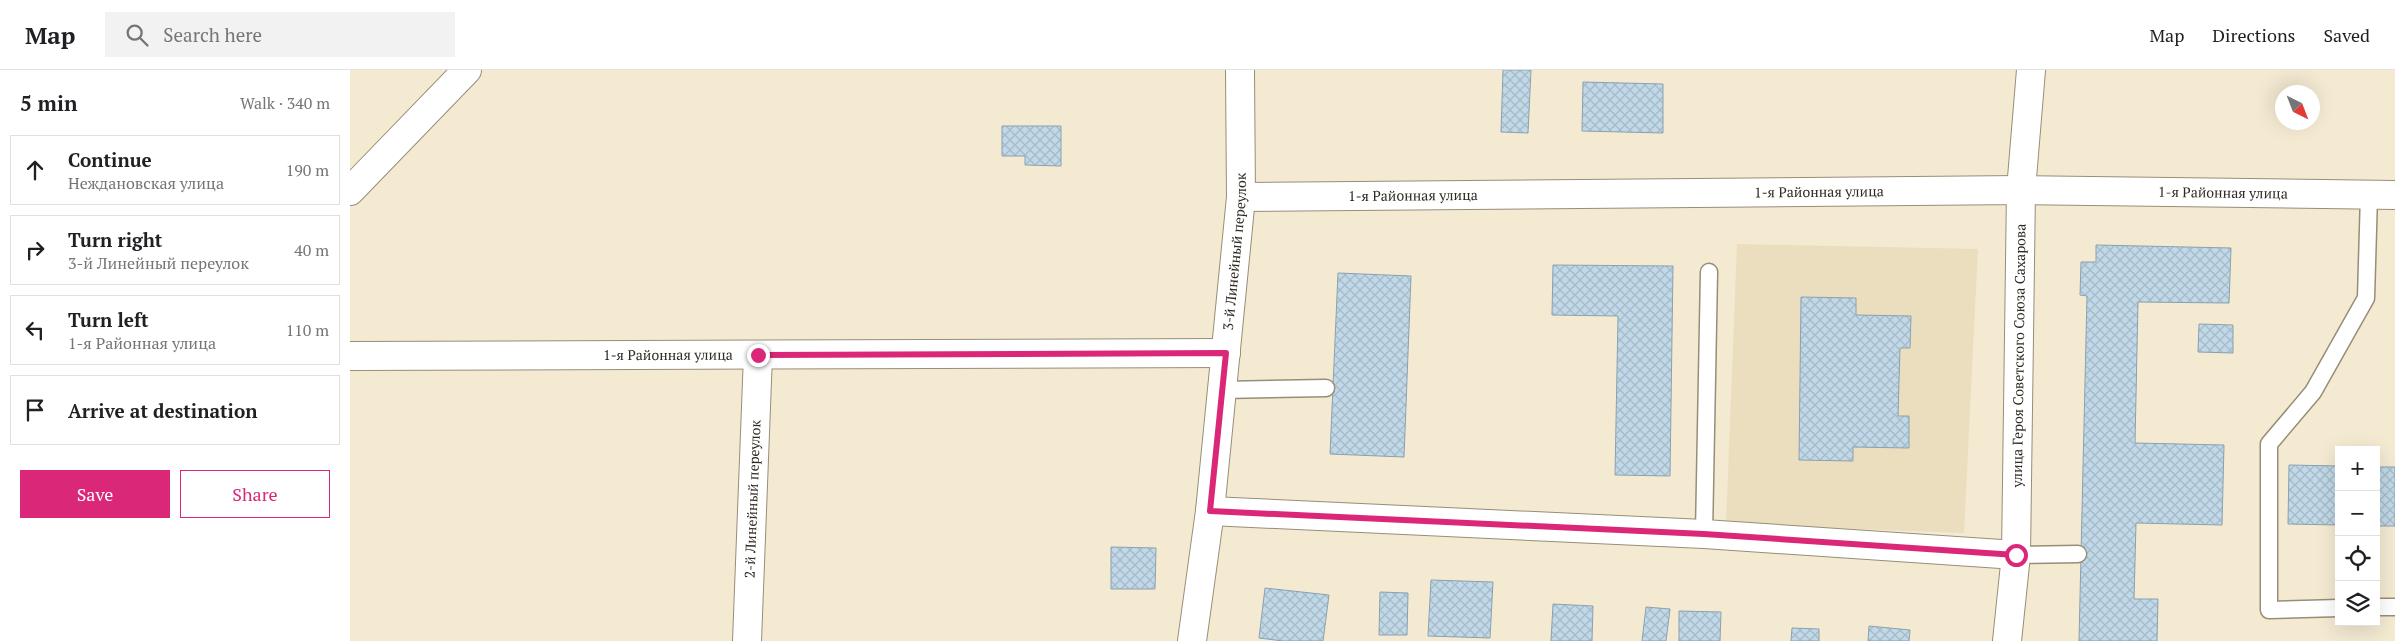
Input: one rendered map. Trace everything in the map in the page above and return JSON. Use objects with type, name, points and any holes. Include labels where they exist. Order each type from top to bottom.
[{"type":"street","points":[[350,191],[467,70]]},
{"type":"street","name":"3-й Линейный переулок","points":[[1192,641],[1210,511],[1241,196],[1240,70]]},
{"type":"street","name":"улица Героя Советского Союза Сахарова","points":[[2007,641],[2016,555],[2020,190],[2031,70]]},
{"type":"street","name":"1-я Районная улица","points":[[1241,196],[2020,190],[2382,195]]},
{"type":"street","name":"1-я Районная улица","points":[[350,356],[1226,353]]},
{"type":"street","name":"2-й Линейный переулок","points":[[747,641],[758,355]]},
{"type":"street","points":[[1210,511],[1704,534],[2016,555]]},
{"type":"lane","points":[[2335,608],[2268,610],[2269,444],[2313,392],[2366,298],[2382,195]]},
{"type":"lane","points":[[1704,534],[1708,272]]},
{"type":"lane","points":[[1222,390],[1326,388]]},
{"type":"lane","points":[[2016,555],[2078,554]]},
{"type":"lane","points":[[2380,607],[2395,607]]},
{"type":"shaded area","points":[[1737,244],[1978,249],[1964,533],[1726,524]]},
{"type":"building","points":[[1503,70],[1531,70],[1528,133],[1501,132]]},
{"type":"building","points":[[1583,82],[1663,84],[1663,133],[1582,131]]},
{"type":"building","points":[[1002,126],[1061,126],[1061,166],[1025,165],[1025,156],[1002,156]]},
{"type":"building","points":[[2096,245],[2231,248],[2229,303],[2138,302],[2135,443],[2224,445],[2222,525],[2136,523],[2134,599],[2158,599],[2157,641],[2079,641],[2087,296],[2080,295],[2081,262],[2096,262]]},
{"type":"building","points":[[1553,265],[1673,266],[1670,476],[1615,475],[1618,316],[1552,315]]},
{"type":"building","points":[[1338,273],[1411,276],[1404,457],[1330,454]]},
{"type":"building","points":[[1801,297],[1856,298],[1856,315],[1911,316],[1910,348],[1900,348],[1898,416],[1909,416],[1909,448],[1853,447],[1853,461],[1799,460]]},
{"type":"building","points":[[2199,324],[2233,325],[2233,353],[2198,352]]},
{"type":"building","points":[[2289,465],[2335,466],[2335,525],[2288,524]]},
{"type":"building","points":[[2380,467],[2395,467],[2395,526],[2380,526]]},
{"type":"building","points":[[1111,547],[1156,548],[1155,589],[1111,589]]},
{"type":"building","points":[[1431,580],[1493,582],[1490,638],[1428,636]]},
{"type":"building","points":[[1265,588],[1329,595],[1323,641],[1283,641],[1259,638]]},
{"type":"building","points":[[1380,592],[1408,593],[1407,635],[1379,635]]},
{"type":"building","points":[[1553,604],[1593,606],[1592,641],[1551,641]]},
{"type":"building","points":[[1646,607],[1670,609],[1666,641],[1642,641]]},
{"type":"building","points":[[1679,611],[1721,612],[1720,641],[1679,641]]},
{"type":"building","points":[[1869,626],[1910,630],[1909,641],[1868,641]]},
{"type":"building","points":[[1792,628],[1819,629],[1819,641],[1791,641]]},
{"type":"route","points":[[758,355],[1226,353],[1210,511],[1704,534],[2016,555]]}]
